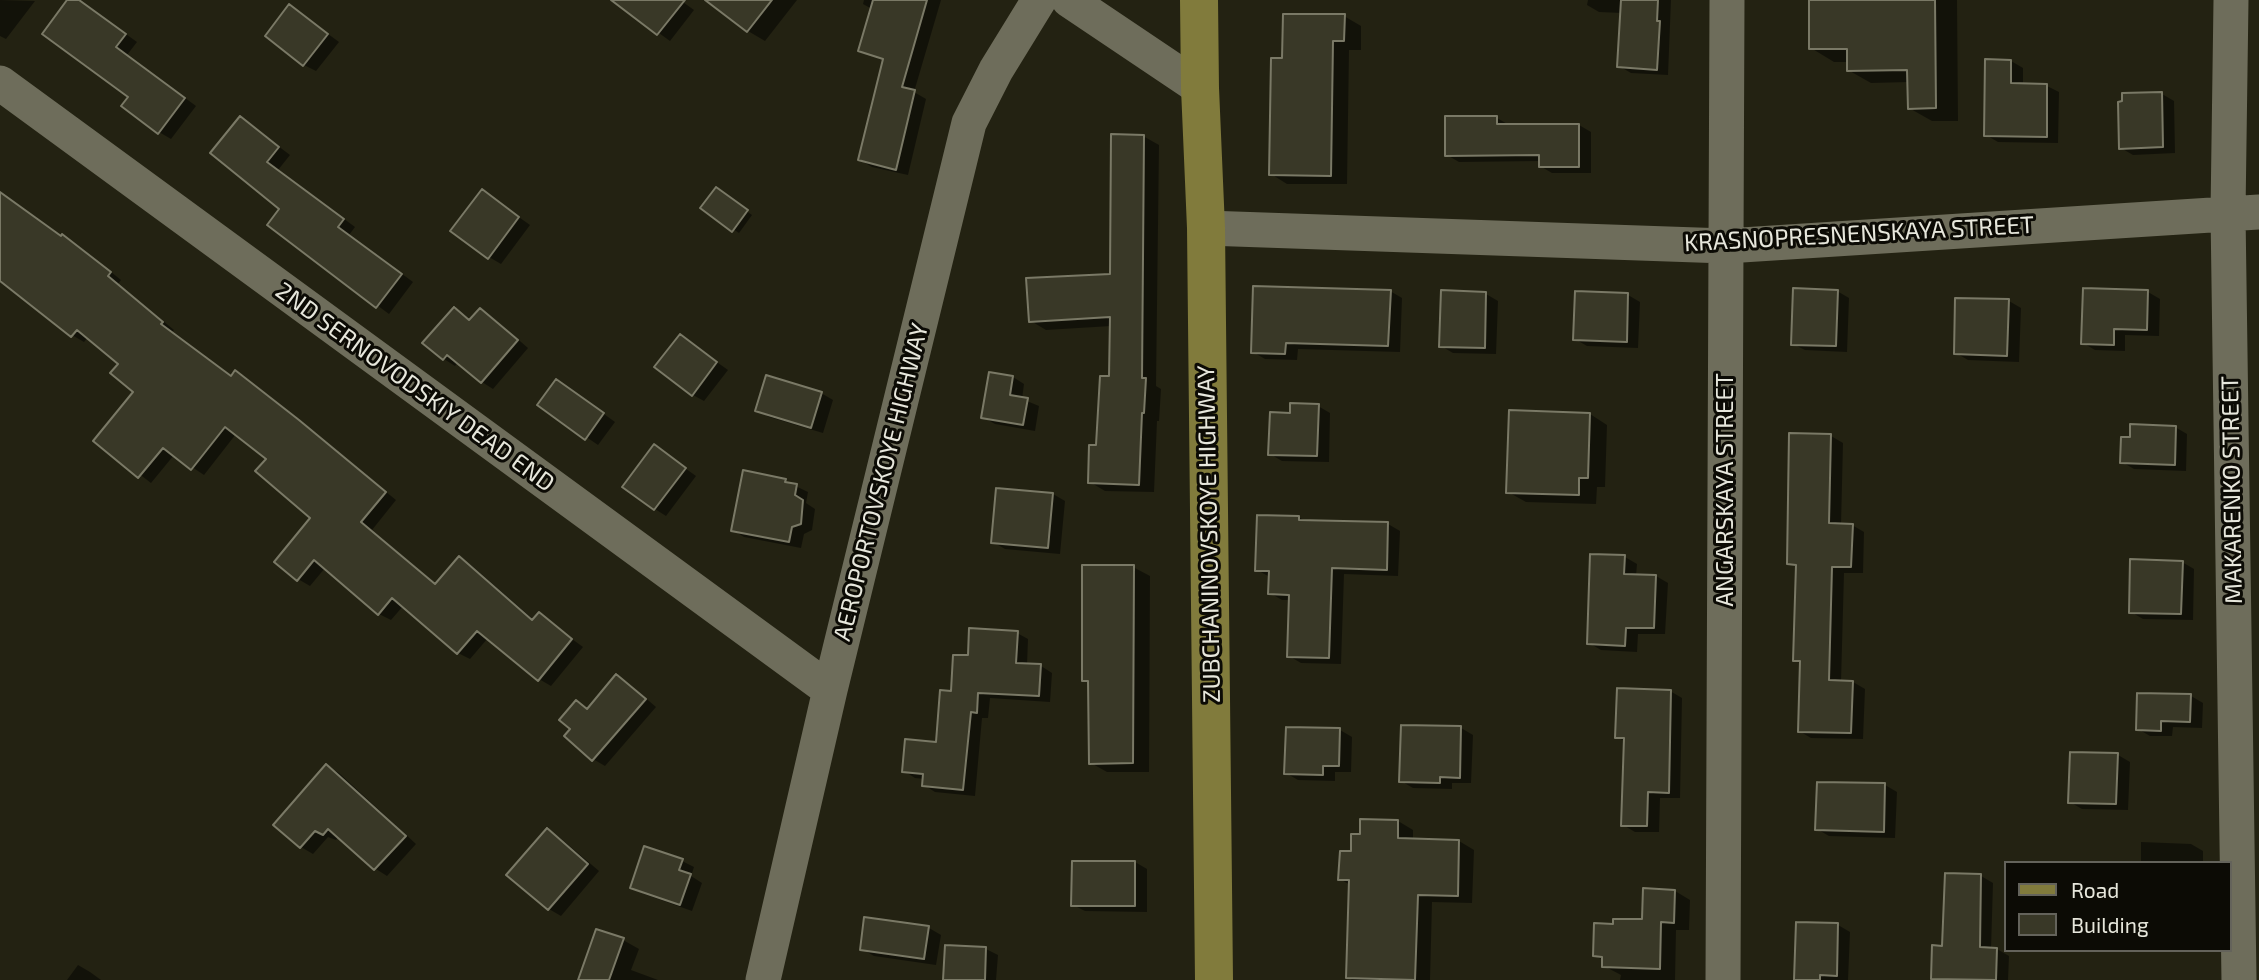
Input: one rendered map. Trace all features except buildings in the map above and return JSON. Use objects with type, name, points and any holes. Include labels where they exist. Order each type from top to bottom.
[{"type":"main road","points":[[1199,0],[1200,88]]},
{"type":"main road","name":"ZUBCHANINOVSKOYE HIGHWAY","points":[[1200,88],[1206,228],[1213,980]]},
{"type":"street","name":"AEROPORTOVSKOYE HIGHWAY","points":[[763,980],[830,691],[970,124],[996,70],[1039,0]]},
{"type":"street","points":[[1069,0],[1200,88]]},
{"type":"street","name":"ANGARSKAYA STREET","points":[[1723,980],[1727,0]]},
{"type":"street","name":"MAKARENKO STREET","points":[[2231,0],[2244,212],[2239,980]]},
{"type":"street","name":"2ND SERNOVODSKIY DEAD END","points":[[0,83],[830,691]]},
{"type":"street","name":"KRASNOPRESNENSKAYA STREET","points":[[1206,228],[1726,246],[2244,212]]}]
